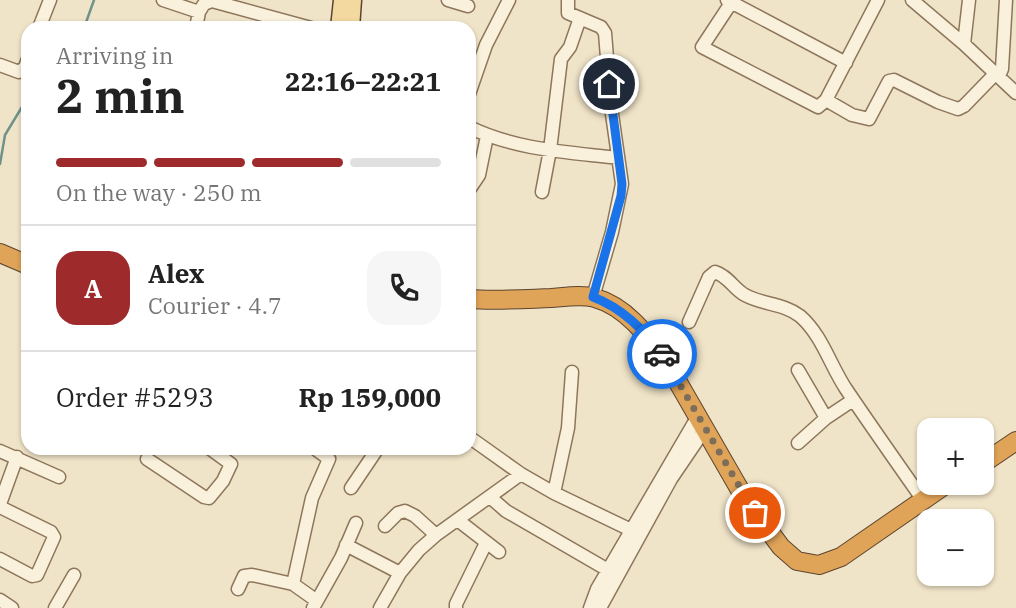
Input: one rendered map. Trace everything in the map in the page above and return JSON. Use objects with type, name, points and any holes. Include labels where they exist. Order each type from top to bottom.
[{"type":"highway","points":[[3,255],[21,262]]},
{"type":"highway","points":[[476,300],[593,297],[609,303],[650,338],[683,388],[755,513],[781,547],[797,561],[819,565],[841,556],[930,495]]},
{"type":"highway","points":[[994,456],[1016,441]]},
{"type":"main road","points":[[341,0],[347,21]]},
{"type":"main road","points":[[350,21],[354,0]]},
{"type":"street","points":[[42,21],[50,0]]},
{"type":"street","points":[[163,0],[199,12]]},
{"type":"street","points":[[448,0],[468,6]]},
{"type":"street","points":[[476,74],[486,46],[509,0]]},
{"type":"street","points":[[568,0],[567,12],[601,27],[605,33],[622,184],[593,297]]},
{"type":"street","points":[[846,63],[729,1],[702,47],[815,107],[820,107],[826,100],[846,63],[878,0]]},
{"type":"street","points":[[912,0],[999,73],[1016,93]]},
{"type":"street","points":[[964,44],[969,0]]},
{"type":"street","points":[[999,73],[1010,31],[1006,0]]},
{"type":"street","points":[[197,21],[204,4],[212,1],[285,21]]},
{"type":"street","points":[[542,192],[561,58],[570,47],[580,19]]},
{"type":"street","points":[[0,65],[19,72],[21,70]]},
{"type":"street","points":[[826,100],[852,115],[869,119],[889,81],[894,80],[958,109],[999,73],[1016,67]]},
{"type":"street","points":[[476,130],[533,149],[618,158]]},
{"type":"street","points":[[476,180],[487,136]]},
{"type":"street","points":[[689,322],[712,273],[719,273],[740,292],[754,300],[780,305],[800,316],[812,328],[853,400],[923,500]]},
{"type":"street","points":[[798,370],[826,418]]},
{"type":"street","points":[[554,493],[568,428],[572,372]]},
{"type":"street","points":[[798,443],[826,418],[853,400]]},
{"type":"street","points":[[590,608],[631,530],[701,422]]},
{"type":"street","points":[[600,608],[609,574],[671,479],[701,422]]},
{"type":"street","points":[[476,442],[521,474],[554,493],[631,530]]},
{"type":"street","points":[[0,451],[60,477]]},
{"type":"street","points":[[148,457],[209,498],[223,481],[231,464],[219,455]]},
{"type":"street","points":[[293,584],[312,498],[329,459],[324,455]]},
{"type":"street","points":[[351,488],[373,455]]},
{"type":"street","points":[[0,559],[32,576],[37,575],[54,537],[51,532],[0,506],[17,457]]},
{"type":"street","points":[[380,608],[400,573],[436,535],[521,474]]},
{"type":"street","points":[[490,498],[506,511],[609,574]]},
{"type":"street","points":[[385,526],[398,513],[405,511],[415,516],[436,535]]},
{"type":"street","points":[[459,521],[499,552]]},
{"type":"street","points":[[239,589],[242,578],[247,574],[293,584],[315,604],[356,523]]},
{"type":"street","points":[[456,608],[486,542]]},
{"type":"street","points":[[346,545],[400,573]]},
{"type":"street","points":[[55,608],[74,575]]},
{"type":"street","points":[[0,600],[12,608]]},
{"type":"waterway","points":[[86,21],[94,0]]},
{"type":"waterway","points":[[0,164],[5,135],[21,109]]},
{"type":"way so far","points":[[662,354],[755,513]]},
{"type":"route","points":[[609,84],[622,184],[612,232],[593,297],[609,303],[626,315],[662,354]]}]
